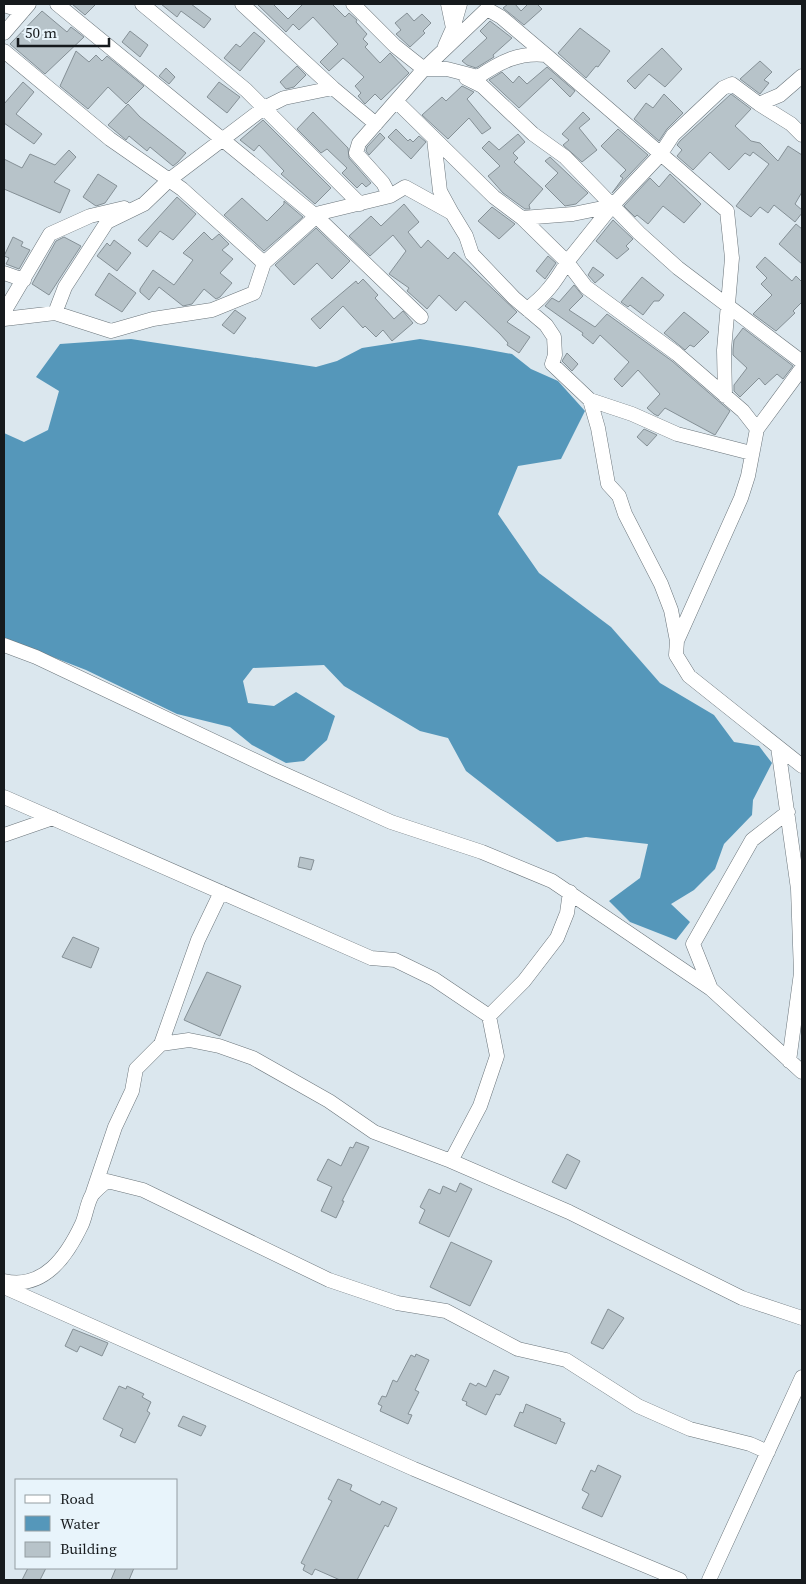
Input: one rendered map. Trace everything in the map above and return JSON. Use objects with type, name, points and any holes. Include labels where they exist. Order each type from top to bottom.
[{"type":"street","points":[[56,4],[317,216],[421,317]]},
{"type":"street","points":[[142,4],[246,90],[360,204]]},
{"type":"street","points":[[242,4],[333,88],[376,124]]},
{"type":"street","points":[[353,4],[396,46],[424,69],[438,68],[478,77],[502,61],[535,54],[546,55]]},
{"type":"street","points":[[448,4],[453,28]]},
{"type":"street","points":[[444,49],[460,4]]},
{"type":"street","points":[[4,5],[26,7]]},
{"type":"street","points":[[390,196],[383,183],[356,153],[359,143],[424,69],[489,6],[727,211],[732,258],[724,350],[725,396]]},
{"type":"street","points":[[4,32],[26,7]]},
{"type":"street","points":[[4,51],[110,139],[169,180],[264,263]]},
{"type":"street","points":[[455,73],[482,86],[533,134],[565,157],[664,256],[802,362]]},
{"type":"street","points":[[759,104],[780,95],[802,76]]},
{"type":"street","points":[[527,309],[541,299],[556,281],[567,262],[612,206],[660,155],[673,135],[723,88],[732,84],[791,124],[802,135]]},
{"type":"street","points":[[55,313],[65,287],[107,222],[144,204],[169,180],[264,108],[284,98],[333,88]]},
{"type":"street","points":[[396,101],[494,197],[522,218],[567,262],[586,287],[677,354],[743,411],[757,429]]},
{"type":"street","points":[[434,139],[434,156],[440,191],[466,236],[472,254],[527,309],[546,325],[554,338],[555,354],[552,364],[590,400],[632,414],[677,434],[751,453]]},
{"type":"street","points":[[4,319],[55,313],[111,331],[153,319],[212,310],[254,293],[264,263],[320,213],[390,196],[405,187],[452,213]]},
{"type":"street","points":[[4,312],[50,234],[90,216],[144,204]]},
{"type":"street","points":[[522,218],[573,214],[612,206]]},
{"type":"street","points":[[4,274],[24,280]]},
{"type":"street","points":[[677,642],[740,498],[748,476],[757,429],[802,368]]},
{"type":"street","points":[[590,400],[598,428],[608,484],[619,496],[625,514],[661,584],[671,610],[677,642],[676,655],[689,676],[802,766]]},
{"type":"street","points":[[4,645],[36,657],[273,769],[391,822],[482,852],[552,881],[711,989],[802,1072]]},
{"type":"street","points":[[778,747],[798,889],[801,973],[789,1061]]},
{"type":"street","points":[[4,797],[371,958],[395,960],[434,979],[489,1016],[497,1056],[480,1106],[451,1161]]},
{"type":"street","points":[[711,989],[693,944],[752,840],[788,812]]},
{"type":"street","points":[[4,835],[54,818]]},
{"type":"street","points":[[4,1280],[26,1282],[40,1278],[62,1260],[82,1223],[115,1127],[132,1091],[136,1069],[161,1044],[198,940],[221,892]]},
{"type":"street","points":[[489,1016],[524,982],[558,938],[567,913],[570,892]]},
{"type":"street","points":[[161,1044],[189,1040],[219,1046],[253,1058],[329,1101],[374,1132],[451,1161],[569,1212],[742,1298],[802,1318]]},
{"type":"street","points":[[92,1195],[107,1181],[143,1190],[329,1280],[397,1303],[446,1311],[518,1349],[566,1360],[638,1406],[682,1425],[750,1444],[768,1452]]},
{"type":"street","points":[[4,1287],[414,1469],[680,1580]]},
{"type":"street","points":[[709,1580],[802,1377]]},
{"type":"water","points":[[131,339],[316,367],[337,361],[362,348],[420,339],[512,354],[531,369],[558,381],[585,411],[561,459],[518,466],[498,514],[539,573],[611,627],[660,683],[714,715],[734,742],[759,746],[772,763],[753,800],[752,815],[724,844],[715,869],[694,890],[671,904],[690,922],[676,940],[630,922],[609,901],[640,878],[648,844],[586,837],[557,842],[466,771],[448,738],[420,731],[344,686],[324,665],[253,668],[243,681],[248,703],[274,706],[296,692],[335,716],[327,740],[304,761],[286,763],[252,745],[230,727],[177,714],[86,670],[4,638],[4,433],[24,442],[48,430],[59,391],[36,377],[60,344]]},
{"type":"building","points":[[72,4],[96,4],[85,15]]},
{"type":"building","points":[[161,4],[191,4],[211,19],[204,28],[181,11],[177,17]]},
{"type":"building","points":[[257,4],[273,4],[288,19],[303,4],[332,4],[345,17],[349,13],[357,20],[356,22],[367,34],[363,39],[368,44],[365,47],[380,63],[390,53],[409,73],[381,100],[375,94],[365,104],[358,96],[361,93],[355,86],[364,77],[349,63],[343,58],[329,71],[320,62],[338,44],[313,17],[299,30],[293,24],[286,32]]},
{"type":"building","points":[[508,4],[515,4],[521,11],[528,4],[537,4],[542,9],[524,25],[503,8]]},
{"type":"building","points":[[42,11],[67,32],[71,27],[84,37],[45,74],[10,44]]},
{"type":"building","points":[[407,13],[414,21],[422,14],[431,23],[423,31],[425,33],[410,47],[396,34],[401,30],[395,23]]},
{"type":"building","points":[[490,21],[512,38],[493,55],[494,57],[476,68],[467,65],[462,61],[487,38],[480,31]]},
{"type":"building","points":[[580,28],[610,51],[598,67],[596,66],[586,78],[558,53]]},
{"type":"building","points":[[130,31],[148,45],[140,57],[122,42]]},
{"type":"building","points":[[254,32],[265,41],[240,71],[224,58],[236,44],[240,47]]},
{"type":"building","points":[[662,48],[682,69],[665,87],[649,74],[635,89],[627,81]]},
{"type":"building","points":[[76,51],[89,62],[96,55],[102,61],[107,56],[144,86],[126,104],[108,87],[88,109],[60,86]]},
{"type":"building","points":[[760,61],[772,72],[764,80],[769,83],[760,94],[740,79]]},
{"type":"building","points":[[297,66],[306,75],[294,87],[286,89],[280,82]]},
{"type":"building","points":[[547,67],[575,91],[570,97],[551,78],[519,108],[489,80],[502,72],[513,83],[519,76],[527,84]]},
{"type":"building","points":[[166,68],[175,77],[169,84],[159,76]]},
{"type":"building","points":[[23,82],[34,92],[16,114],[42,134],[34,144],[4,123],[4,104]]},
{"type":"building","points":[[219,82],[240,97],[227,113],[207,97]]},
{"type":"building","points":[[462,86],[474,92],[467,99],[491,128],[482,134],[469,118],[448,139],[422,115],[442,97],[446,101]]},
{"type":"building","points":[[664,94],[683,113],[667,129],[659,141],[634,119],[646,103],[653,108]]},
{"type":"building","points":[[731,94],[751,109],[735,126],[751,141],[760,143],[778,161],[788,146],[802,155],[802,192],[795,204],[802,210],[802,213],[795,222],[774,205],[768,213],[760,207],[751,217],[736,206],[769,164],[753,152],[750,156],[745,153],[729,170],[710,152],[693,170],[677,156],[682,150],[677,145],[680,141]]},
{"type":"building","points":[[128,104],[140,117],[186,153],[173,166],[150,147],[147,151],[129,136],[126,140],[108,125]]},
{"type":"building","points":[[313,112],[348,148],[349,158],[371,183],[366,187],[362,183],[357,188],[342,173],[347,168],[327,149],[321,153],[297,129]]},
{"type":"building","points":[[583,112],[590,119],[579,128],[597,150],[582,162],[563,145],[569,140],[562,134]]},
{"type":"building","points":[[263,120],[331,188],[315,204],[281,174],[284,171],[259,145],[254,151],[240,140]]},
{"type":"building","points":[[396,129],[408,141],[410,139],[413,142],[419,136],[426,142],[411,159],[388,137]]},
{"type":"building","points":[[618,129],[648,155],[612,193],[623,178],[620,176],[626,170],[601,146]]},
{"type":"building","points":[[380,133],[385,138],[369,155],[366,151],[367,147]]},
{"type":"building","points":[[518,134],[525,142],[513,153],[518,158],[514,162],[543,189],[529,205],[530,209],[525,209],[503,193],[488,176],[500,166],[482,148],[489,141],[499,150]]},
{"type":"building","points":[[69,150],[76,157],[54,182],[70,190],[60,213],[4,189],[4,159],[22,168],[30,154],[55,165]]},
{"type":"building","points":[[550,157],[588,193],[576,204],[565,206],[545,186],[558,173],[545,161]]},
{"type":"building","points":[[98,174],[117,186],[105,203],[96,206],[83,197]]},
{"type":"building","points":[[670,174],[701,204],[684,223],[663,206],[648,224],[637,215],[635,217],[624,206],[650,178],[659,187]]},
{"type":"building","points":[[177,197],[196,214],[173,240],[160,231],[147,247],[138,240]]},
{"type":"building","points":[[242,198],[267,221],[284,204],[284,201],[303,217],[264,251],[224,215]]},
{"type":"building","points":[[404,204],[419,222],[408,232],[421,248],[428,240],[448,259],[454,252],[517,312],[507,322],[530,337],[519,353],[507,345],[508,343],[500,334],[465,301],[456,311],[439,295],[427,309],[407,291],[409,288],[389,274],[406,251],[393,235],[370,256],[349,236],[371,216],[381,226]]},
{"type":"building","points":[[492,207],[515,224],[499,239],[478,221]]},
{"type":"building","points":[[613,220],[633,239],[626,246],[629,249],[617,259],[596,241]]},
{"type":"building","points":[[796,224],[802,229],[802,264],[779,244]]},
{"type":"building","points":[[316,228],[350,261],[332,279],[317,263],[294,285],[275,265]]},
{"type":"building","points":[[204,232],[212,240],[219,234],[229,244],[222,250],[233,259],[220,273],[232,283],[220,297],[216,299],[204,289],[192,304],[183,306],[159,287],[149,300],[140,292],[140,289],[153,270],[174,285],[193,260],[183,253]]},
{"type":"building","points":[[13,237],[23,242],[21,246],[30,250],[19,269],[6,264],[9,258],[4,256]]},
{"type":"building","points":[[64,237],[81,246],[49,295],[32,284],[56,241]]},
{"type":"building","points":[[114,240],[131,253],[117,271],[97,256],[107,243],[110,246]]},
{"type":"building","points":[[548,256],[556,263],[545,279],[536,271]]},
{"type":"building","points":[[765,257],[792,281],[796,276],[802,282],[802,302],[793,311],[795,313],[776,331],[753,314],[772,295],[761,284],[767,278],[756,267]]},
{"type":"building","points":[[593,267],[604,275],[595,283],[588,275]]},
{"type":"building","points":[[109,273],[136,293],[122,312],[95,295]]},
{"type":"building","points":[[642,277],[664,295],[659,301],[654,301],[643,315],[630,305],[628,307],[621,302]]},
{"type":"building","points":[[363,279],[378,295],[375,298],[394,319],[403,311],[413,323],[392,341],[383,330],[376,337],[365,326],[363,328],[343,306],[320,329],[311,319],[356,281],[358,284]]},
{"type":"building","points":[[574,285],[583,296],[569,310],[595,327],[607,314],[672,361],[730,411],[715,435],[665,408],[658,416],[654,414],[647,408],[660,394],[638,370],[622,387],[614,379],[629,362],[600,335],[593,344],[582,335],[583,333],[545,306],[552,298],[559,302]]},
{"type":"building","points":[[235,310],[246,318],[234,334],[222,325]]},
{"type":"building","points":[[684,312],[709,332],[694,347],[690,345],[685,350],[664,333]]},
{"type":"building","points":[[743,328],[793,366],[783,379],[777,374],[765,385],[759,378],[740,397],[734,391],[734,385],[747,368],[733,355],[733,350],[734,340]]},
{"type":"building","points":[[567,353],[578,364],[572,371],[562,361]]},
{"type":"building","points":[[644,429],[657,435],[647,446],[637,437]]},
{"type":"building","points":[[300,857],[314,860],[311,870],[298,867]]},
{"type":"building","points":[[73,937],[99,948],[91,968],[62,957]]},
{"type":"building","points":[[207,972],[241,986],[220,1036],[184,1020]]},
{"type":"building","points":[[356,1142],[369,1147],[342,1201],[344,1201],[336,1218],[321,1211],[332,1187],[317,1180],[328,1159],[341,1166],[350,1147],[353,1148]]},
{"type":"building","points":[[567,1154],[580,1161],[566,1189],[552,1182]]},
{"type":"building","points":[[460,1183],[472,1189],[449,1237],[419,1223],[425,1210],[420,1207],[429,1189],[440,1194],[443,1186],[456,1192]]},
{"type":"building","points":[[451,1242],[492,1261],[470,1306],[430,1287]]},
{"type":"building","points":[[608,1309],[624,1318],[603,1349],[591,1343]]},
{"type":"building","points":[[73,1329],[108,1343],[102,1356],[80,1346],[77,1352],[65,1346]]},
{"type":"building","points":[[416,1354],[429,1360],[415,1390],[419,1392],[408,1414],[412,1415],[408,1424],[380,1411],[382,1406],[378,1404],[382,1396],[386,1397],[393,1380],[397,1382],[411,1355],[415,1357]]},
{"type":"building","points":[[494,1370],[509,1377],[500,1395],[496,1394],[486,1415],[466,1405],[467,1402],[462,1400],[470,1383],[476,1386],[478,1383],[486,1387]]},
{"type":"building","points":[[119,1386],[126,1389],[127,1386],[144,1394],[142,1397],[151,1402],[147,1411],[150,1413],[135,1443],[120,1436],[123,1429],[103,1419]]},
{"type":"building","points":[[526,1404],[561,1419],[560,1421],[565,1423],[556,1444],[514,1426],[520,1412],[523,1413]]},
{"type":"building","points":[[183,1416],[206,1426],[201,1436],[178,1426]]},
{"type":"building","points":[[598,1465],[621,1476],[602,1517],[582,1508],[589,1494],[582,1490],[591,1470],[595,1472]]},
{"type":"building","points":[[338,1479],[352,1485],[350,1490],[380,1505],[382,1501],[397,1508],[388,1527],[385,1525],[357,1580],[340,1580],[315,1569],[312,1575],[303,1570],[305,1565],[301,1563],[332,1501],[328,1499]]},
{"type":"building","points":[[28,1569],[46,1569],[40,1580],[22,1580]]},
{"type":"building","points":[[116,1569],[134,1569],[129,1580],[111,1580]]}]
